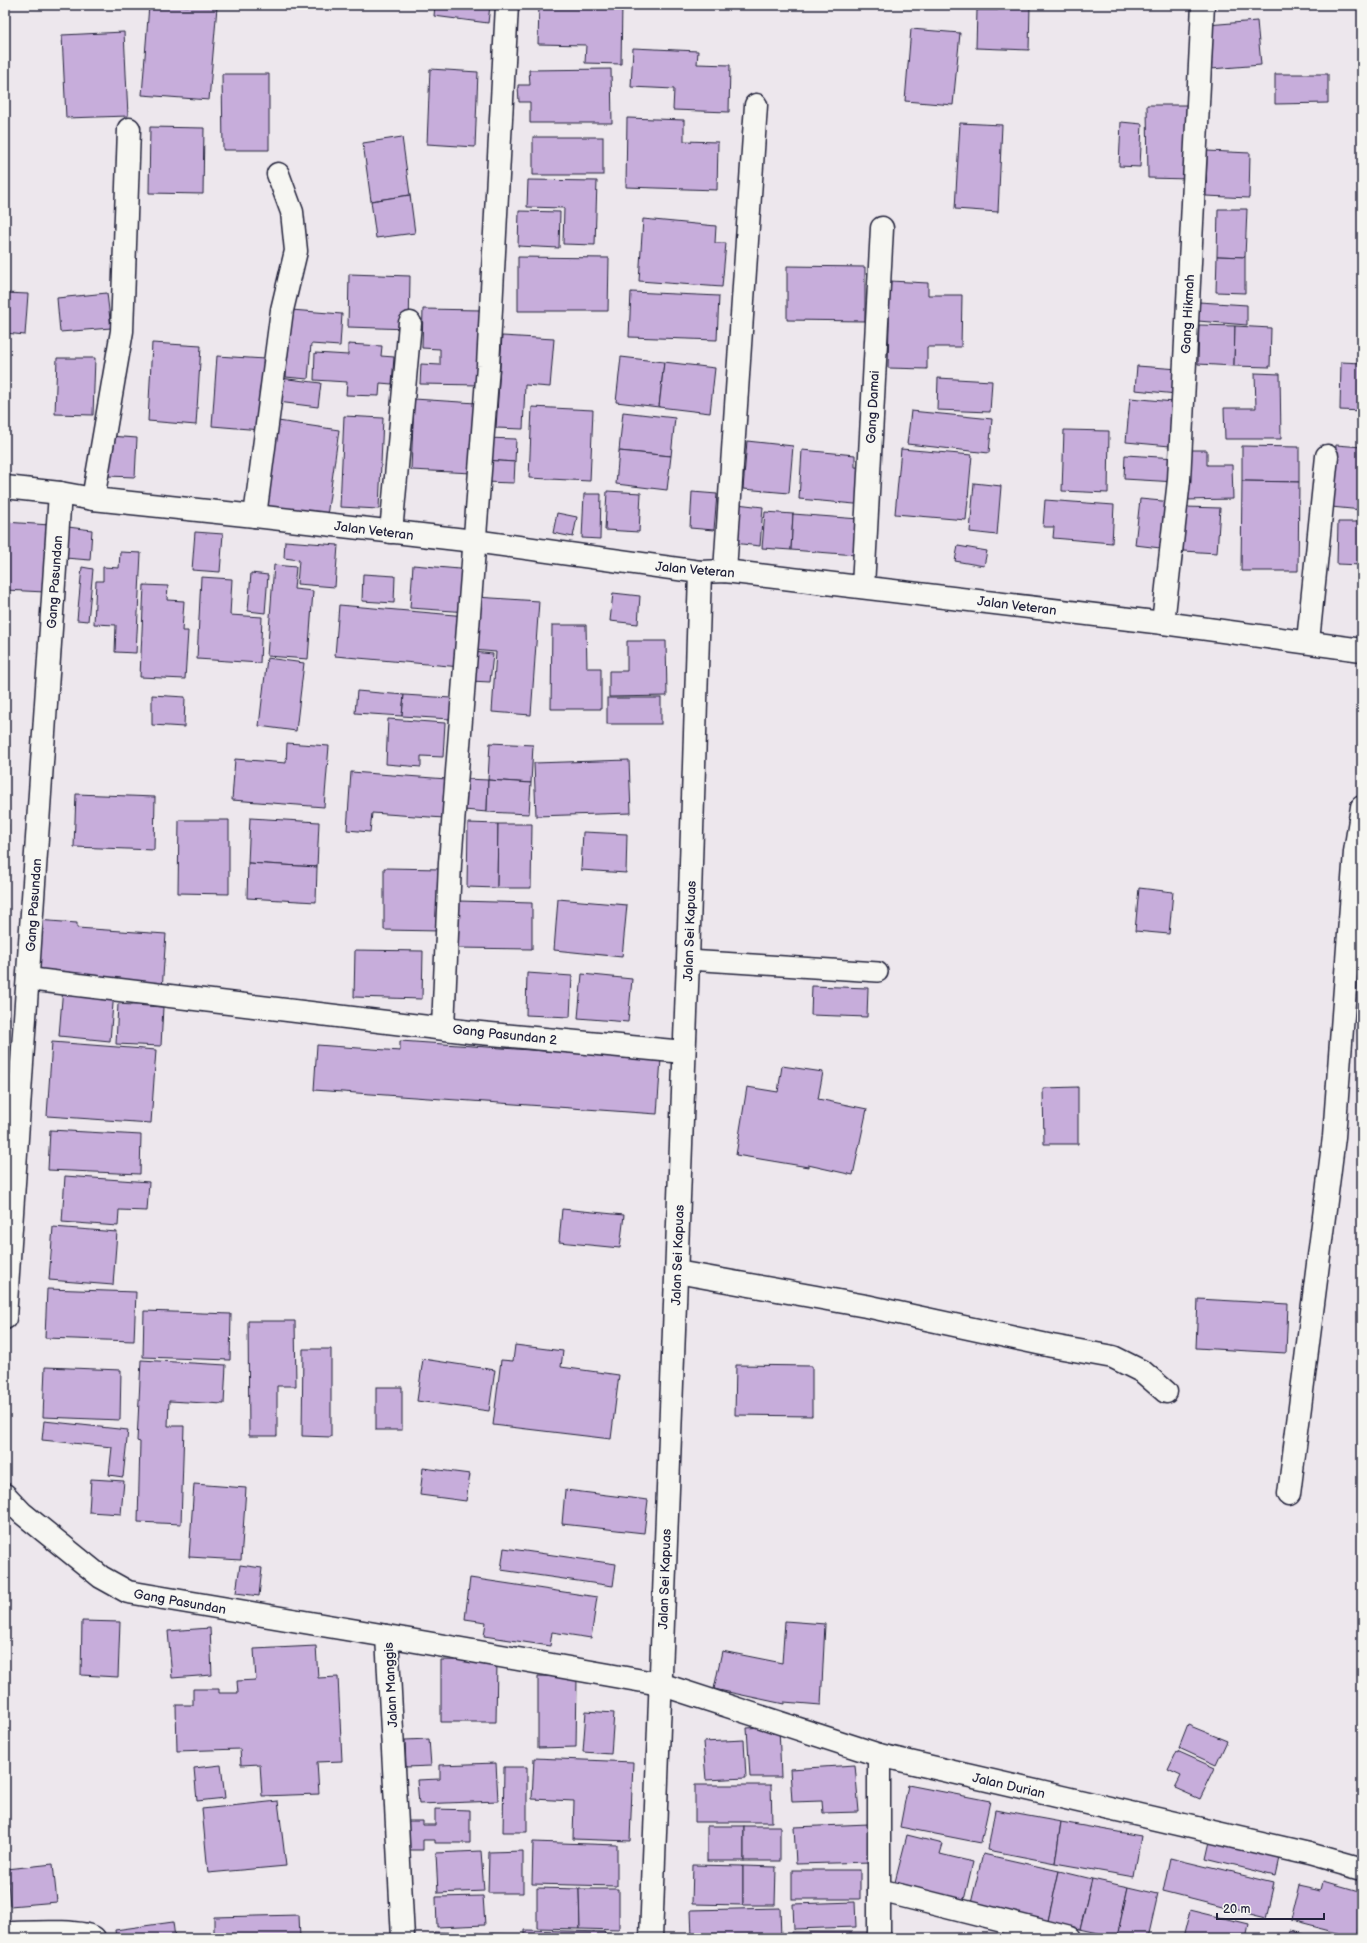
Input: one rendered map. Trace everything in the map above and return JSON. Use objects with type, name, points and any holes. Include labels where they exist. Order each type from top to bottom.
[{"type":"street","name":"Gang Pasundan 2","points":[[507,5],[488,366],[450,863],[443,1028],[684,1052]]},
{"type":"street","name":"Gang Hikmah","points":[[1163,623],[1179,480],[1203,5]]},
{"type":"street","points":[[725,571],[756,105]]},
{"type":"street","points":[[93,499],[122,331],[129,129]]},
{"type":"street","points":[[254,516],[282,310],[296,251],[292,212],[278,174]]},
{"type":"street","name":"Gang Damai","points":[[863,587],[882,228]]},
{"type":"street","points":[[391,532],[410,323]]},
{"type":"street","points":[[1308,641],[1327,456]]},
{"type":"street","name":"Jalan Veteran","points":[[5,487],[60,493],[93,499],[474,541],[700,572],[725,571],[1163,623],[1308,641],[1362,650]]},
{"type":"street","name":"Gang Pasundan","points":[[5,1318],[60,493]]},
{"type":"street","name":"Jalan Sei Kapuas","points":[[651,1938],[677,1272],[700,572]]},
{"type":"street","points":[[1289,1494],[1334,1137],[1355,852],[1362,807]]},
{"type":"street","points":[[28,979],[443,1028]]},
{"type":"street","points":[[677,1272],[866,1306],[1052,1346],[1113,1356],[1143,1372],[1166,1392]]},
{"type":"street","name":"Gang Pasundan","points":[[5,1495],[22,1513],[101,1577],[128,1592],[387,1636]]},
{"type":"street","name":"Jalan Manggis","points":[[403,1938],[387,1636],[660,1684]]},
{"type":"street","name":"Jalan Durian","points":[[660,1684],[879,1755],[1309,1854],[1362,1869]]},
{"type":"street","points":[[879,1755],[879,1938]]},
{"type":"street","points":[[879,1890],[1070,1938]]},
{"type":"street","points":[[5,1933],[74,1933],[91,1935],[94,1938]]},
{"type":"lane","points":[[688,960],[878,972]]},
{"type":"building","points":[[149,5],[217,7],[209,100],[142,95]]},
{"type":"building","points":[[435,5],[490,5],[488,23],[434,16]]},
{"type":"building","points":[[539,5],[622,5],[621,64],[585,63],[586,45],[538,44]]},
{"type":"building","points":[[998,5],[1030,5],[1029,50],[976,48],[977,10],[998,10]]},
{"type":"building","points":[[1257,21],[1261,65],[1211,69],[1207,25]]},
{"type":"building","points":[[911,29],[960,33],[953,105],[905,101]]},
{"type":"building","points":[[124,32],[128,116],[66,118],[62,35]]},
{"type":"building","points":[[633,48],[698,51],[697,64],[730,65],[729,112],[673,110],[674,89],[631,87]]},
{"type":"building","points":[[430,69],[478,72],[475,147],[427,144]]},
{"type":"building","points":[[611,69],[612,123],[530,123],[530,102],[519,102],[518,85],[530,85],[529,70]]},
{"type":"building","points":[[222,74],[269,74],[269,150],[223,150]]},
{"type":"building","points":[[1275,74],[1328,74],[1328,103],[1275,104]]},
{"type":"building","points":[[1147,105],[1189,105],[1190,179],[1148,178]]},
{"type":"building","points":[[627,118],[684,120],[684,141],[718,142],[717,190],[626,187]]},
{"type":"building","points":[[1121,122],[1142,124],[1140,167],[1119,166]]},
{"type":"building","points":[[960,123],[1002,125],[998,212],[955,209]]},
{"type":"building","points":[[150,127],[204,128],[203,194],[149,193]]},
{"type":"building","points":[[402,137],[410,195],[371,201],[363,143]]},
{"type":"building","points":[[533,137],[603,137],[603,175],[533,175]]},
{"type":"building","points":[[1207,151],[1250,153],[1249,198],[1206,196]]},
{"type":"building","points":[[528,180],[597,181],[595,245],[563,244],[564,208],[527,207]]},
{"type":"building","points":[[410,195],[415,233],[376,238],[371,201]]},
{"type":"building","points":[[1218,209],[1247,209],[1245,257],[1217,256]]},
{"type":"building","points":[[519,211],[560,212],[559,248],[518,246]]},
{"type":"building","points":[[643,219],[716,226],[715,243],[726,243],[722,287],[639,281]]},
{"type":"building","points":[[1217,256],[1245,257],[1245,293],[1216,292]]},
{"type":"building","points":[[518,257],[609,258],[608,311],[518,311]]},
{"type":"building","points":[[787,266],[865,267],[865,321],[787,320]]},
{"type":"building","points":[[349,274],[410,276],[409,329],[348,327]]},
{"type":"building","points":[[890,281],[928,283],[928,295],[962,295],[961,347],[927,347],[927,369],[888,368]]},
{"type":"building","points":[[631,292],[719,296],[717,340],[629,337]]},
{"type":"building","points":[[5,293],[28,294],[25,335],[5,333]]},
{"type":"building","points":[[107,293],[111,328],[60,332],[57,298]]},
{"type":"building","points":[[1199,302],[1247,305],[1247,325],[1198,321]]},
{"type":"building","points":[[423,309],[481,310],[480,385],[420,384],[421,364],[440,365],[440,349],[422,348]]},
{"type":"building","points":[[291,310],[342,314],[340,346],[311,344],[308,379],[286,377]]},
{"type":"building","points":[[1199,325],[1235,326],[1234,366],[1198,364]]},
{"type":"building","points":[[1235,326],[1271,328],[1270,367],[1234,366]]},
{"type":"building","points":[[502,336],[554,339],[550,387],[525,385],[523,429],[496,428]]},
{"type":"building","points":[[152,343],[201,346],[196,425],[148,421]]},
{"type":"building","points":[[348,344],[382,346],[381,356],[394,357],[392,384],[380,383],[379,396],[346,395],[347,382],[314,380],[315,353],[348,355]]},
{"type":"building","points":[[217,356],[265,359],[261,430],[212,426]]},
{"type":"building","points":[[621,357],[664,362],[659,407],[616,402]]},
{"type":"building","points":[[57,358],[95,358],[93,415],[55,414]]},
{"type":"building","points":[[664,362],[715,368],[710,413],[659,407]]},
{"type":"building","points":[[1341,362],[1362,363],[1362,411],[1340,410]]},
{"type":"building","points":[[1137,366],[1179,369],[1177,394],[1135,390]]},
{"type":"building","points":[[1255,373],[1280,374],[1281,439],[1225,439],[1224,408],[1256,408]]},
{"type":"building","points":[[280,378],[321,383],[318,407],[278,402]]},
{"type":"building","points":[[938,378],[992,381],[990,412],[937,410]]},
{"type":"building","points":[[1130,398],[1174,402],[1170,446],[1126,442]]},
{"type":"building","points":[[414,399],[476,403],[472,473],[411,470]]},
{"type":"building","points":[[532,407],[593,410],[590,481],[529,478]]},
{"type":"building","points":[[911,411],[992,419],[989,453],[907,444]]},
{"type":"building","points":[[623,412],[675,418],[671,456],[619,451]]},
{"type":"building","points":[[344,416],[383,418],[379,509],[340,507]]},
{"type":"building","points":[[278,421],[339,430],[327,516],[266,508]]},
{"type":"building","points":[[1064,430],[1109,431],[1108,493],[1062,491]]},
{"type":"building","points":[[109,436],[137,438],[135,477],[107,476]]},
{"type":"building","points":[[485,438],[516,439],[515,462],[484,460]]},
{"type":"building","points":[[747,441],[793,446],[789,493],[743,489]]},
{"type":"building","points":[[1336,445],[1362,447],[1362,510],[1331,507]]},
{"type":"building","points":[[1242,446],[1299,447],[1299,482],[1242,481]]},
{"type":"building","points":[[901,449],[972,455],[966,520],[895,514]]},
{"type":"building","points":[[802,450],[855,455],[855,467],[869,468],[866,505],[799,499]]},
{"type":"building","points":[[1184,450],[1207,450],[1207,465],[1232,465],[1233,499],[1184,500]]},
{"type":"building","points":[[619,451],[671,456],[667,490],[616,484]]},
{"type":"building","points":[[1125,455],[1177,458],[1176,482],[1124,479]]},
{"type":"building","points":[[484,460],[515,462],[514,483],[484,482]]},
{"type":"building","points":[[1242,481],[1299,482],[1298,571],[1241,571]]},
{"type":"building","points":[[974,483],[1001,486],[997,535],[970,532]]},
{"type":"building","points":[[607,491],[641,493],[639,532],[605,530]]},
{"type":"building","points":[[692,492],[717,494],[714,530],[690,528]]},
{"type":"building","points":[[584,494],[601,494],[600,539],[582,538]]},
{"type":"building","points":[[1140,499],[1173,502],[1169,549],[1135,545]]},
{"type":"building","points":[[1045,500],[1114,505],[1112,543],[1053,538],[1054,527],[1043,527]]},
{"type":"building","points":[[737,504],[763,507],[760,546],[733,543]]},
{"type":"building","points":[[1185,507],[1220,508],[1217,553],[1183,551]]},
{"type":"building","points":[[765,512],[793,514],[791,550],[762,548]]},
{"type":"building","points":[[557,513],[577,517],[573,537],[553,533]]},
{"type":"building","points":[[793,514],[859,519],[856,555],[791,550]]},
{"type":"building","points":[[5,522],[50,525],[45,592],[5,590]]},
{"type":"building","points":[[1338,522],[1362,522],[1362,565],[1337,564]]},
{"type":"building","points":[[68,527],[92,530],[90,560],[65,558]]},
{"type":"building","points":[[195,532],[223,534],[220,572],[192,570]]},
{"type":"building","points":[[285,541],[338,545],[335,587],[297,584],[299,560],[284,558]]},
{"type":"building","points":[[958,546],[987,551],[984,566],[955,561]]},
{"type":"building","points":[[120,552],[141,553],[136,653],[115,652],[116,625],[94,624],[96,581],[103,581],[103,567],[119,568]]},
{"type":"building","points":[[274,565],[296,567],[294,589],[313,591],[308,659],[267,656]]},
{"type":"building","points":[[413,565],[471,570],[468,612],[410,608]]},
{"type":"building","points":[[82,567],[93,569],[88,621],[77,620]]},
{"type":"building","points":[[251,573],[268,575],[265,613],[248,611]]},
{"type":"building","points":[[363,574],[395,576],[394,603],[362,601]]},
{"type":"building","points":[[201,577],[232,579],[230,615],[262,617],[260,663],[197,659]]},
{"type":"building","points":[[144,585],[168,586],[167,600],[184,601],[182,631],[188,631],[185,679],[140,677]]},
{"type":"building","points":[[613,593],[640,596],[638,624],[610,621]]},
{"type":"building","points":[[476,597],[539,601],[531,715],[492,712],[496,652],[473,650]]},
{"type":"building","points":[[339,605],[466,616],[461,667],[335,656]]},
{"type":"building","points":[[552,625],[586,625],[587,668],[601,668],[601,709],[551,709]]},
{"type":"building","points":[[627,641],[666,641],[667,696],[609,697],[609,671],[627,671]]},
{"type":"building","points":[[473,652],[493,654],[490,682],[470,681]]},
{"type":"building","points":[[267,658],[304,663],[296,731],[259,726]]},
{"type":"building","points":[[357,691],[404,695],[402,716],[355,713]]},
{"type":"building","points":[[152,695],[185,697],[184,727],[152,725]]},
{"type":"building","points":[[404,695],[451,698],[450,719],[402,716]]},
{"type":"building","points":[[607,698],[661,698],[661,724],[607,724]]},
{"type":"building","points":[[388,719],[445,723],[443,757],[421,756],[421,767],[386,764]]},
{"type":"building","points":[[287,743],[329,746],[324,807],[232,800],[235,759],[286,763]]},
{"type":"building","points":[[490,743],[533,745],[531,783],[488,780]]},
{"type":"building","points":[[629,760],[631,813],[536,816],[534,763]]},
{"type":"building","points":[[351,772],[447,779],[444,818],[372,813],[370,832],[347,830]]},
{"type":"building","points":[[466,779],[488,780],[487,812],[464,810]]},
{"type":"building","points":[[488,780],[531,783],[529,814],[487,812]]},
{"type":"building","points":[[76,794],[155,797],[154,850],[74,847]]},
{"type":"building","points":[[250,818],[319,822],[317,867],[248,863]]},
{"type":"building","points":[[179,820],[229,820],[229,894],[178,893]]},
{"type":"building","points":[[468,823],[498,824],[497,888],[467,887]]},
{"type":"building","points":[[5,824],[8,824],[7,881],[5,881]]},
{"type":"building","points":[[498,824],[532,824],[531,888],[497,888]]},
{"type":"building","points":[[583,832],[627,834],[626,873],[581,870]]},
{"type":"building","points":[[248,863],[317,867],[316,902],[247,898]]},
{"type":"building","points":[[384,868],[442,869],[441,931],[384,930]]},
{"type":"building","points":[[1139,888],[1173,892],[1169,934],[1135,931]]},
{"type":"building","points":[[558,899],[627,905],[622,957],[554,950]]},
{"type":"building","points":[[458,901],[532,903],[532,949],[457,948]]},
{"type":"building","points":[[36,920],[77,923],[77,928],[166,934],[162,990],[32,974]]},
{"type":"building","points":[[355,950],[423,951],[422,999],[354,997]]},
{"type":"building","points":[[527,973],[572,976],[570,1017],[526,1015]]},
{"type":"building","points":[[582,974],[632,979],[628,1022],[578,1018]]},
{"type":"building","points":[[812,986],[868,988],[867,1017],[811,1015]]},
{"type":"building","points":[[63,987],[114,991],[110,1041],[59,1036]]},
{"type":"building","points":[[118,1004],[163,1007],[161,1046],[116,1044]]},
{"type":"building","points":[[5,1015],[8,1015],[5,1046]]},
{"type":"building","points":[[400,1041],[661,1059],[657,1114],[314,1090],[317,1045],[400,1051]]},
{"type":"building","points":[[52,1042],[156,1050],[151,1123],[47,1116]]},
{"type":"building","points":[[782,1066],[823,1072],[818,1099],[867,1109],[853,1175],[808,1165],[808,1167],[736,1155],[747,1087],[778,1092]]},
{"type":"building","points":[[1078,1087],[1078,1144],[1044,1144],[1043,1088]]},
{"type":"building","points":[[50,1130],[141,1135],[140,1174],[48,1170]]},
{"type":"building","points":[[65,1176],[149,1182],[147,1211],[119,1210],[118,1226],[62,1222]]},
{"type":"building","points":[[562,1209],[624,1215],[620,1248],[559,1242]]},
{"type":"building","points":[[53,1227],[117,1232],[113,1285],[49,1280]]},
{"type":"building","points":[[47,1289],[136,1292],[134,1341],[45,1338]]},
{"type":"building","points":[[1198,1299],[1288,1304],[1286,1353],[1196,1348]]},
{"type":"building","points":[[144,1311],[231,1314],[230,1360],[143,1357]]},
{"type":"building","points":[[248,1321],[295,1321],[296,1386],[277,1386],[277,1436],[249,1436]]},
{"type":"building","points":[[515,1345],[563,1351],[561,1367],[619,1375],[611,1439],[493,1425],[501,1360],[513,1361]]},
{"type":"building","points":[[303,1349],[331,1349],[331,1437],[302,1436]]},
{"type":"building","points":[[423,1359],[495,1370],[489,1411],[417,1401]]},
{"type":"building","points":[[141,1360],[226,1365],[224,1404],[169,1401],[168,1426],[184,1426],[181,1524],[138,1522],[140,1442],[137,1441]]},
{"type":"building","points":[[736,1365],[812,1366],[812,1416],[735,1415]]},
{"type":"building","points":[[45,1367],[121,1370],[120,1420],[43,1417]]},
{"type":"building","points":[[376,1387],[402,1387],[402,1430],[376,1430]]},
{"type":"building","points":[[44,1421],[128,1430],[123,1477],[109,1475],[112,1447],[42,1440]]},
{"type":"building","points":[[423,1468],[470,1474],[466,1501],[420,1495]]},
{"type":"building","points":[[91,1479],[124,1481],[121,1514],[89,1512]]},
{"type":"building","points":[[194,1484],[246,1488],[241,1560],[189,1557]]},
{"type":"building","points":[[565,1490],[648,1500],[644,1533],[562,1524]]},
{"type":"building","points":[[504,1548],[616,1564],[613,1586],[501,1570]]},
{"type":"building","points":[[240,1565],[262,1568],[259,1596],[236,1593]]},
{"type":"building","points":[[470,1578],[597,1597],[591,1638],[552,1632],[550,1646],[484,1636],[486,1622],[465,1619]]},
{"type":"building","points":[[82,1621],[120,1622],[118,1677],[81,1675]]},
{"type":"building","points":[[785,1621],[825,1624],[821,1705],[784,1702],[784,1704],[714,1689],[722,1651],[782,1663]]},
{"type":"building","points":[[210,1628],[212,1675],[172,1678],[168,1631]]},
{"type":"building","points":[[316,1646],[318,1678],[338,1677],[342,1761],[317,1762],[319,1794],[262,1796],[260,1764],[241,1765],[240,1749],[177,1751],[176,1705],[193,1705],[193,1689],[219,1689],[219,1693],[238,1693],[237,1681],[256,1680],[254,1649]]},
{"type":"building","points":[[441,1660],[497,1661],[496,1722],[441,1722]]},
{"type":"building","points":[[538,1676],[577,1677],[576,1747],[538,1748]]},
{"type":"building","points":[[586,1711],[614,1713],[611,1754],[583,1752]]},
{"type":"building","points":[[1188,1725],[1227,1741],[1216,1765],[1179,1748]]},
{"type":"building","points":[[779,1726],[781,1777],[750,1777],[747,1728]]},
{"type":"building","points":[[429,1739],[431,1766],[406,1767],[405,1740]]},
{"type":"building","points":[[744,1740],[746,1778],[706,1780],[703,1742]]},
{"type":"building","points":[[1177,1751],[1215,1768],[1200,1799],[1175,1788],[1181,1776],[1168,1770]]},
{"type":"building","points":[[534,1758],[633,1762],[630,1841],[573,1839],[574,1801],[532,1799]]},
{"type":"building","points":[[496,1763],[498,1801],[419,1804],[417,1780],[440,1779],[440,1765]]},
{"type":"building","points":[[221,1765],[225,1798],[197,1801],[194,1768]]},
{"type":"building","points":[[855,1765],[859,1812],[823,1813],[822,1801],[792,1802],[790,1769]]},
{"type":"building","points":[[504,1767],[527,1767],[527,1832],[503,1832]]},
{"type":"building","points":[[695,1785],[771,1785],[772,1822],[695,1822]]},
{"type":"building","points":[[908,1785],[990,1801],[981,1843],[900,1827]]},
{"type":"building","points":[[278,1801],[286,1866],[208,1873],[202,1809]]},
{"type":"building","points":[[435,1809],[470,1810],[470,1843],[435,1843],[435,1840],[423,1840],[423,1850],[402,1850],[401,1821],[423,1821],[423,1825],[435,1825]]},
{"type":"building","points":[[995,1810],[1061,1822],[1055,1863],[988,1850]]},
{"type":"building","points":[[1061,1822],[1141,1836],[1134,1877],[1055,1863]]},
{"type":"building","points":[[869,1824],[871,1862],[796,1864],[794,1827]]},
{"type":"building","points":[[707,1826],[744,1826],[744,1861],[707,1861]]},
{"type":"building","points":[[744,1826],[780,1826],[780,1861],[744,1861]]},
{"type":"building","points":[[907,1835],[943,1844],[940,1854],[973,1862],[964,1900],[895,1882]]},
{"type":"building","points":[[1210,1837],[1280,1853],[1275,1876],[1205,1859]]},
{"type":"building","points":[[533,1842],[617,1845],[617,1886],[532,1884]]},
{"type":"building","points":[[481,1851],[484,1891],[438,1893],[436,1853]]},
{"type":"building","points":[[523,1851],[523,1893],[488,1893],[489,1852]]},
{"type":"building","points":[[983,1854],[1059,1871],[1048,1921],[971,1903]]},
{"type":"building","points":[[1170,1858],[1274,1883],[1266,1917],[1163,1891]]},
{"type":"building","points":[[53,1864],[57,1902],[10,1906],[7,1869]]},
{"type":"building","points":[[693,1865],[743,1866],[743,1905],[692,1904]]},
{"type":"building","points":[[743,1866],[776,1867],[775,1905],[743,1905]]},
{"type":"building","points":[[792,1870],[860,1870],[860,1899],[792,1899]]},
{"type":"building","points":[[1059,1871],[1092,1879],[1080,1929],[1048,1921]]},
{"type":"building","points":[[1092,1879],[1128,1887],[1117,1937],[1080,1929]]},
{"type":"building","points":[[1324,1881],[1362,1892],[1362,1914],[1356,1938],[1290,1921],[1299,1884],[1322,1889]]},
{"type":"building","points":[[1128,1887],[1158,1894],[1148,1938],[1117,1937]]},
{"type":"building","points":[[537,1888],[579,1889],[580,1929],[537,1928]]},
{"type":"building","points":[[579,1889],[619,1889],[619,1930],[580,1929]]},
{"type":"building","points":[[483,1896],[485,1925],[437,1927],[436,1897]]},
{"type":"building","points":[[855,1902],[856,1927],[794,1929],[793,1904]]},
{"type":"building","points":[[780,1908],[781,1938],[692,1938],[691,1910]]},
{"type":"building","points":[[1190,1910],[1248,1924],[1245,1938],[1183,1938]]},
{"type":"building","points":[[299,1915],[300,1938],[214,1938],[214,1917]]},
{"type":"building","points":[[173,1922],[175,1938],[116,1938],[115,1930]]},
{"type":"building","points":[[525,1930],[605,1932],[605,1938],[525,1938]]},
{"type":"building","points":[[1289,1931],[1313,1938],[1287,1938]]},
{"type":"building","points":[[434,1932],[472,1933],[472,1938],[434,1938]]},
{"type":"building","points":[[791,1932],[871,1932],[871,1938],[791,1938]]},
{"type":"building","points":[[472,1933],[520,1935],[519,1938],[472,1938]]}]
